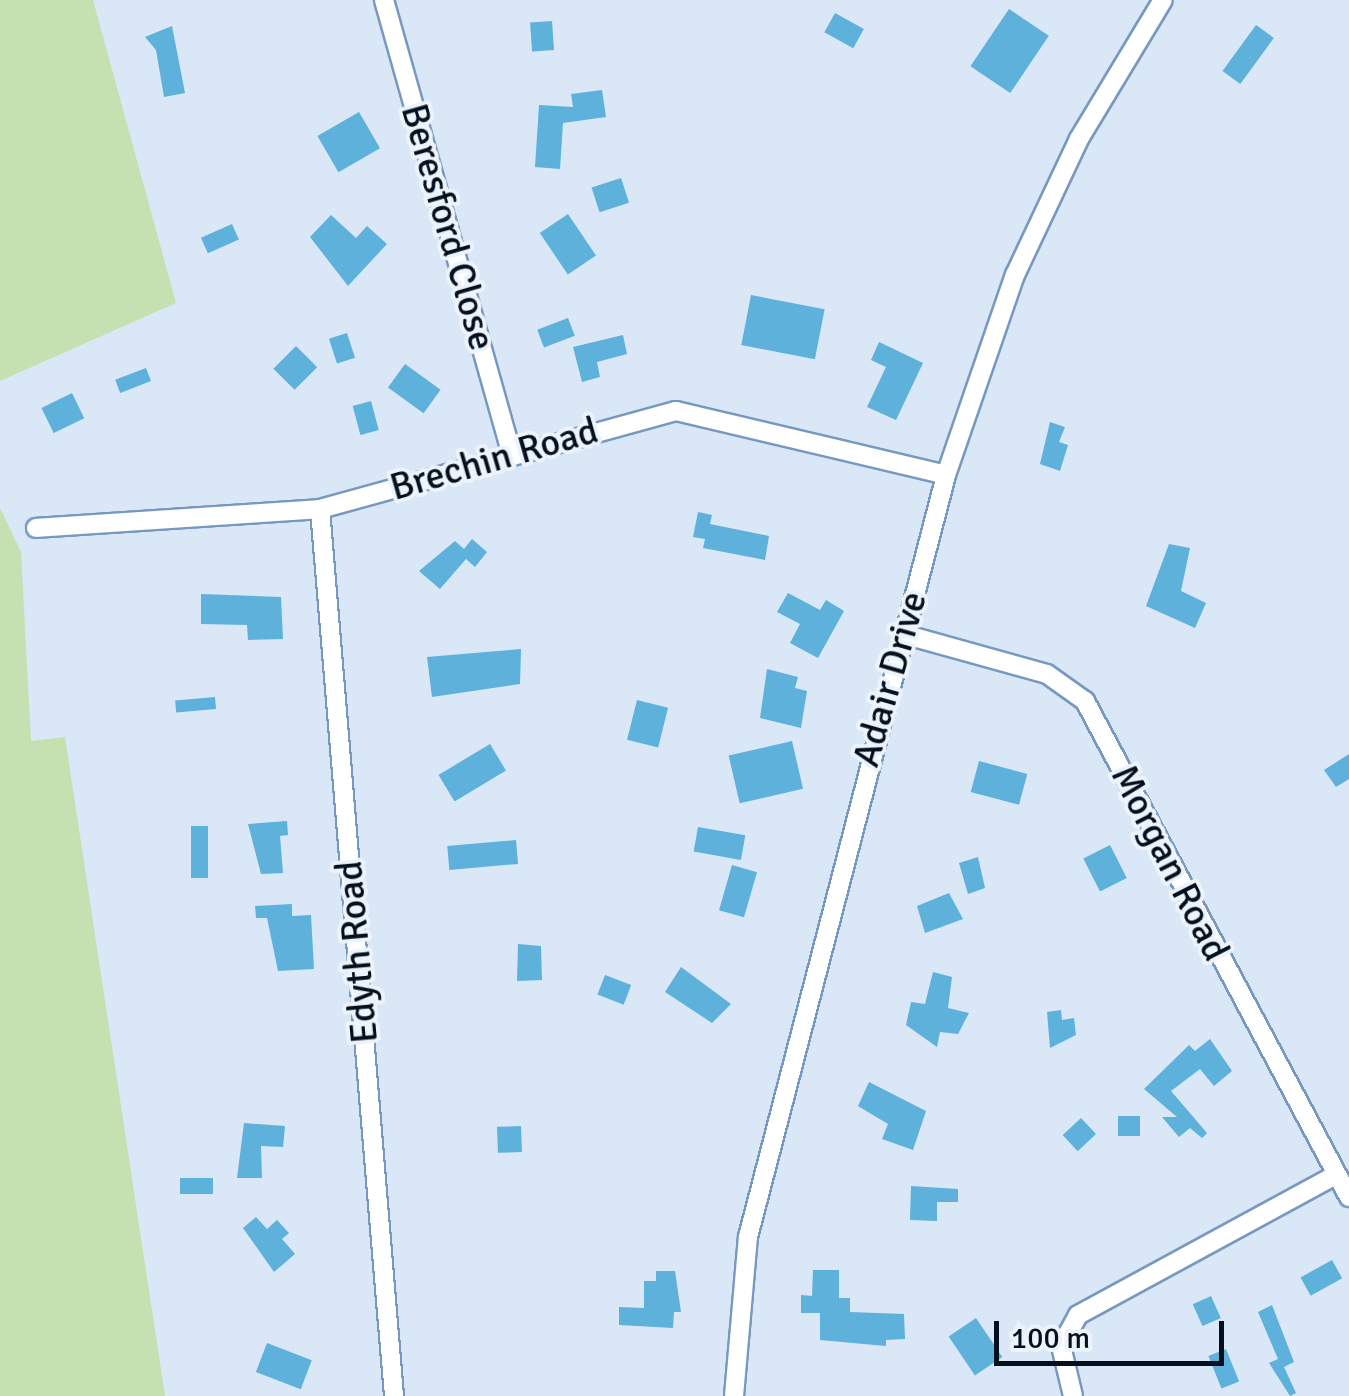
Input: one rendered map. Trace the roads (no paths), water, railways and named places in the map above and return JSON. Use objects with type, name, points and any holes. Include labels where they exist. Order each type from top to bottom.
[{"type":"street","name":"Beresford Close","points":[[384,0],[512,454]]},
{"type":"street","name":"Adair Drive","points":[[734,1396],[748,1237],[946,475],[1015,275],[1079,139],[1163,0]]},
{"type":"street","name":"Brechin Road","points":[[36,528],[320,509],[676,412],[946,475]]},
{"type":"street","name":"Edyth Road","points":[[320,509],[394,1396]]},
{"type":"street","name":"Morgan Road","points":[[903,634],[1047,674],[1085,702],[1349,1197]]},
{"type":"street","points":[[1073,1396],[1062,1346],[1078,1315],[1336,1174]]}]
